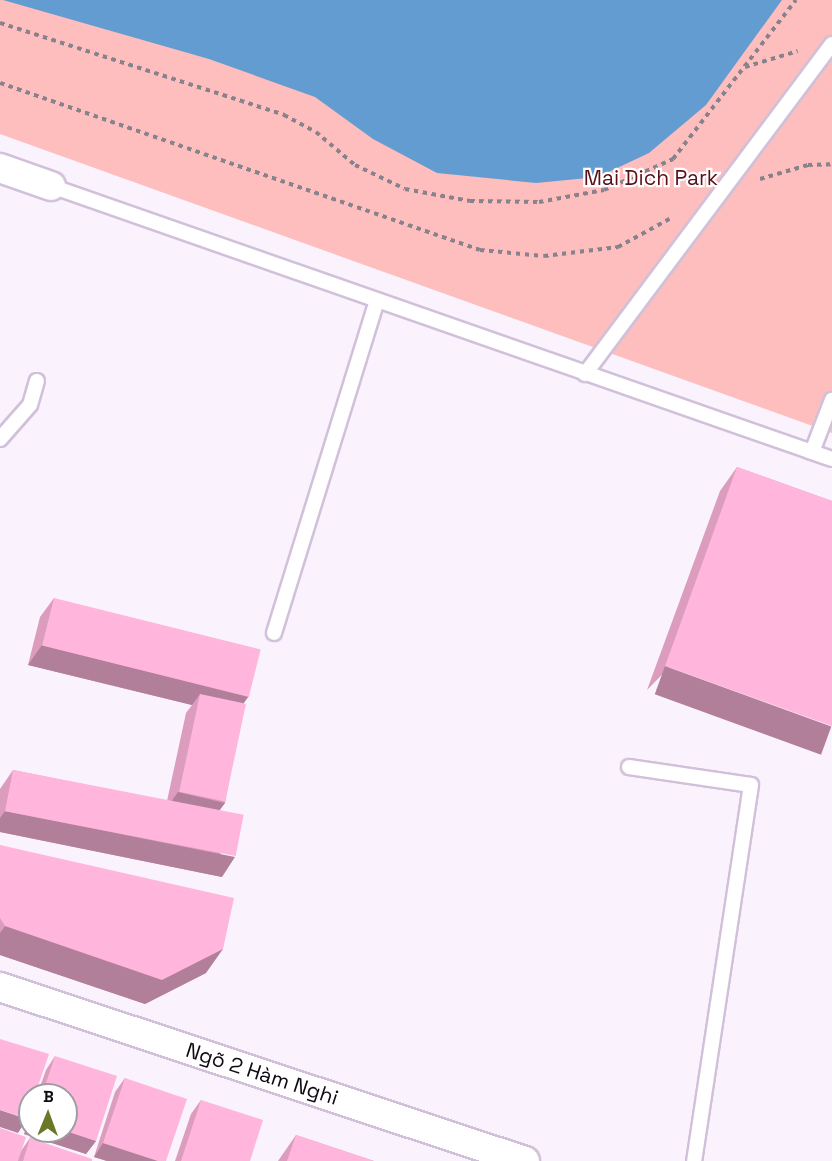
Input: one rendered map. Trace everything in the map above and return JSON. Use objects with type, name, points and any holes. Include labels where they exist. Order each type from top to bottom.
[{"type":"street","points":[[0,168],[51,186]]},
{"type":"street","name":"Ngõ 2 Hàm Nghi","points":[[0,987],[525,1161]]},
{"type":"lane","points":[[585,374],[832,44]]},
{"type":"lane","points":[[51,186],[832,459]]},
{"type":"lane","points":[[274,633],[377,301]]},
{"type":"lane","points":[[0,439],[30,405],[37,381]]},
{"type":"lane","points":[[812,452],[832,400]]},
{"type":"lane","points":[[629,767],[751,785],[694,1161]]},
{"type":"path","points":[[0,23],[284,115],[316,132],[355,165],[405,189],[470,201],[539,202],[604,190],[673,159],[796,0]]},
{"type":"path","points":[[744,67],[810,47]]},
{"type":"path","points":[[0,83],[480,249],[544,256],[618,247],[680,213]]},
{"type":"path","points":[[722,191],[808,165],[832,164]]},
{"type":"green space","name":"Mai Dich Park","points":[[0,0],[832,0],[832,433],[0,134]]},
{"type":"water","points":[[3,0],[782,0],[706,105],[649,153],[598,177],[536,183],[437,173],[373,139],[315,97],[209,59]]},
{"type":"building","points":[[737,467],[832,501],[832,726],[665,666]]},
{"type":"building","points":[[54,598],[261,650],[249,697],[42,646]]},
{"type":"building","points":[[200,694],[246,704],[225,802],[179,792]]},
{"type":"building","points":[[13,770],[244,815],[236,856],[5,811]]},
{"type":"building","points":[[0,845],[234,898],[223,949],[162,980],[5,926],[0,918]]},
{"type":"building","points":[[0,1039],[49,1054],[39,1083],[18,1083],[18,1116],[0,1110]]},
{"type":"building","points":[[55,1056],[117,1076],[96,1141],[78,1135],[78,1083],[46,1083]]},
{"type":"building","points":[[125,1078],[187,1099],[166,1161],[158,1161],[103,1143]]},
{"type":"building","points":[[201,1100],[263,1120],[250,1161],[181,1161]]},
{"type":"building","points":[[0,1128],[18,1134],[18,1143],[24,1143],[18,1161],[0,1161]]},
{"type":"building","points":[[296,1135],[374,1161],[287,1161]]},
{"type":"building","points":[[28,1143],[45,1143],[92,1159],[92,1161],[23,1161]]}]
